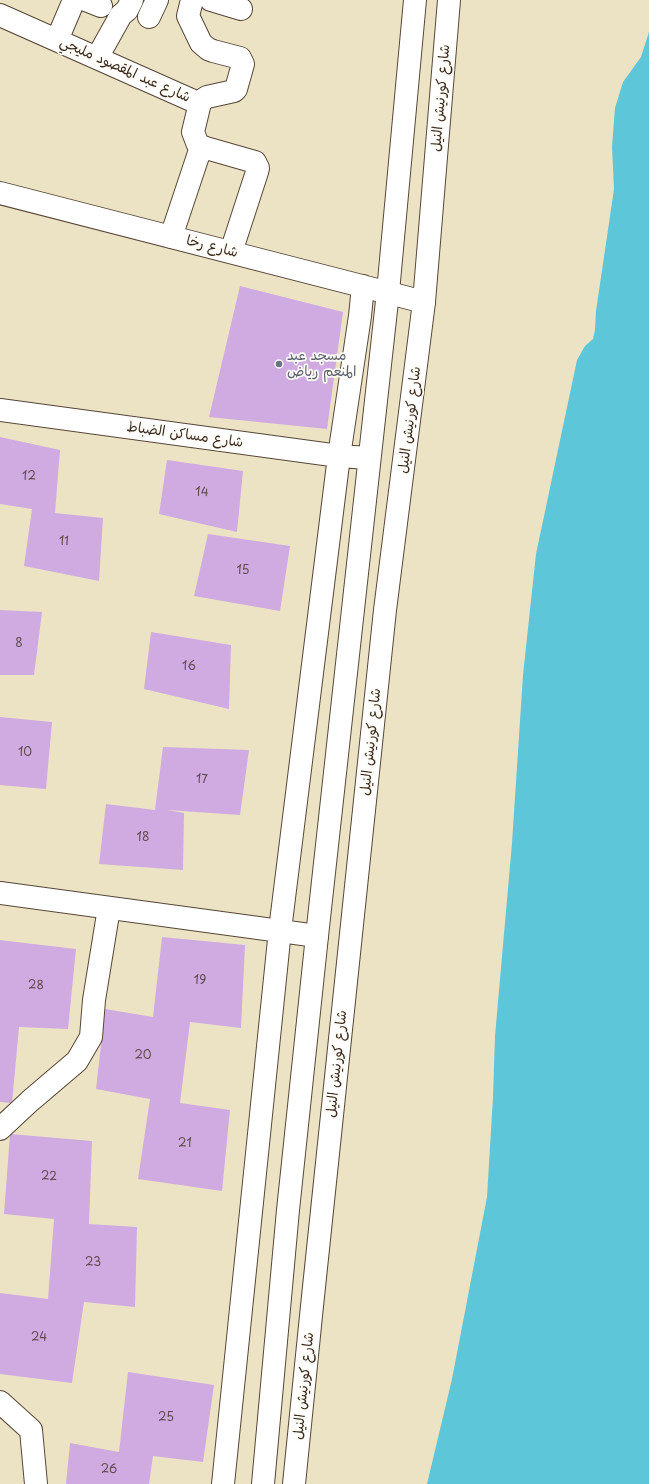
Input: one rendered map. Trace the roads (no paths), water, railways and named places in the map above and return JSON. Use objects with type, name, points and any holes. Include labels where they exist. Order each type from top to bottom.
[{"type":"main road","points":[[57,40],[74,0]]},
{"type":"main road","points":[[97,58],[132,0]]},
{"type":"main road","points":[[192,0],[188,16],[201,43],[208,49],[240,58],[242,60],[245,91],[234,91],[204,98],[199,104]]},
{"type":"main road","points":[[211,0],[241,10]]},
{"type":"main road","points":[[263,1484],[288,1210],[388,292],[415,0]]},
{"type":"main road","name":"شارع كورنيش النيل","points":[[294,1484],[385,610],[424,302],[449,0]]},
{"type":"main road","name":"شارع عبد المقصود مليجي","points":[[0,15],[199,104],[193,132],[196,142],[201,147]]},
{"type":"main road","points":[[171,237],[201,147],[252,160],[257,165],[257,172],[231,252]]},
{"type":"main road","name":"شارع رخا","points":[[0,194],[424,302]]},
{"type":"main road","points":[[223,1484],[280,930],[339,456],[363,286]]},
{"type":"main road","name":"شارع مساكن الضباط","points":[[0,410],[339,456],[369,458]]},
{"type":"main road","points":[[354,607],[385,610]]},
{"type":"main road","points":[[0,893],[317,936]]},
{"type":"main road","points":[[0,1129],[77,1061],[91,1037],[94,1000],[109,908]]},
{"type":"main road","points":[[0,1402],[31,1430],[36,1484]]},
{"type":"water","points":[[649,32],[649,1484],[427,1484],[452,1379],[487,1197],[495,1036],[512,843],[523,675],[536,554],[577,360],[585,346],[593,339],[595,330],[596,311],[614,189],[612,147],[615,108],[623,82],[641,57]]},
{"type":"place","name":"مسجد عبد المنعم رياض","points":[[279,364]]}]
